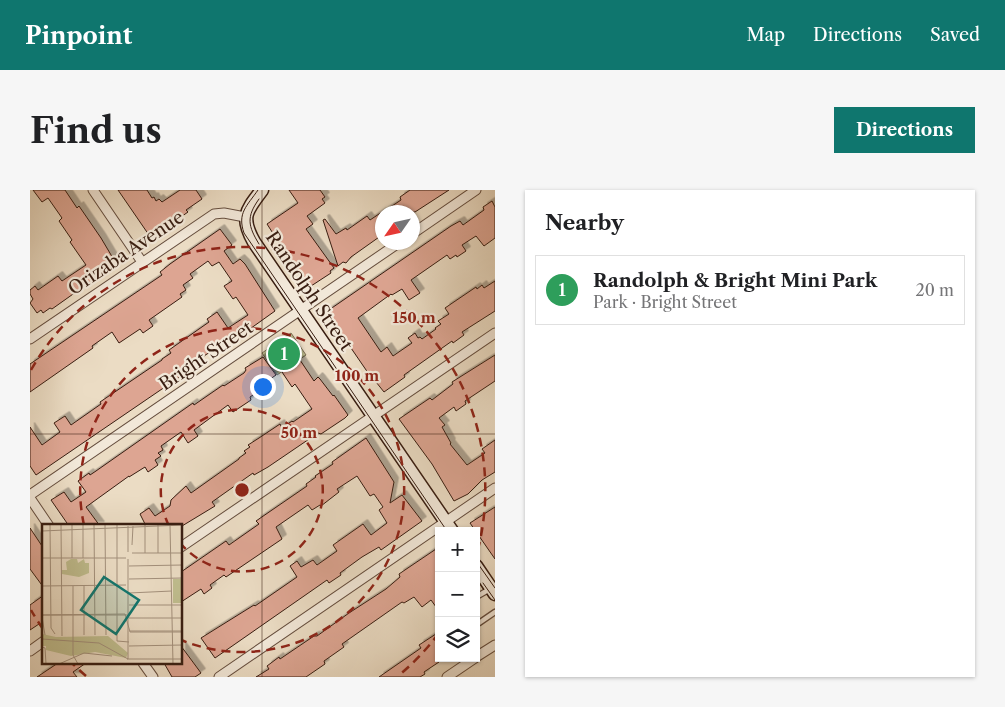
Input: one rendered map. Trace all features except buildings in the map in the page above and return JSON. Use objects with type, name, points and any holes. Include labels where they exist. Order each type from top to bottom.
[{"type":"street","points":[[93,190],[142,262]]},
{"type":"street","points":[[245,216],[262,190]]},
{"type":"street","points":[[420,228],[476,190]]},
{"type":"street","name":"Orizaba Avenue","points":[[33,336],[214,214],[224,213],[245,216]]},
{"type":"street","name":"Randolph Street","points":[[245,216],[246,226],[254,242],[449,526]]},
{"type":"street","name":"Bright Street","points":[[30,496],[389,250]]},
{"type":"street","points":[[182,547],[495,333]]},
{"type":"street","points":[[219,677],[449,526],[495,488]]},
{"type":"street","points":[[30,496],[48,524]]},
{"type":"street","points":[[480,572],[493,591]]},
{"type":"street","points":[[30,650],[42,642]]},
{"type":"street","points":[[480,655],[495,645]]},
{"type":"street","points":[[447,677],[470,662]]},
{"type":"street","points":[[144,664],[153,677]]},
{"type":"lane","points":[[480,596],[493,591]]},
{"type":"lane","points":[[480,620],[495,612]]},
{"type":"shaded area","points":[[291,333],[306,355],[277,375],[262,353]]},
{"type":"tram line","points":[[258,190],[242,215],[244,233],[444,527]]},
{"type":"tram line","points":[[259,199],[250,216],[250,222],[259,244]]},
{"type":"tram line","points":[[480,567],[495,588]]},
{"type":"tram line","points":[[483,583],[495,600]]},
{"type":"place","name":"Randolph & Bright Mini Park","points":[[284,354]]}]
